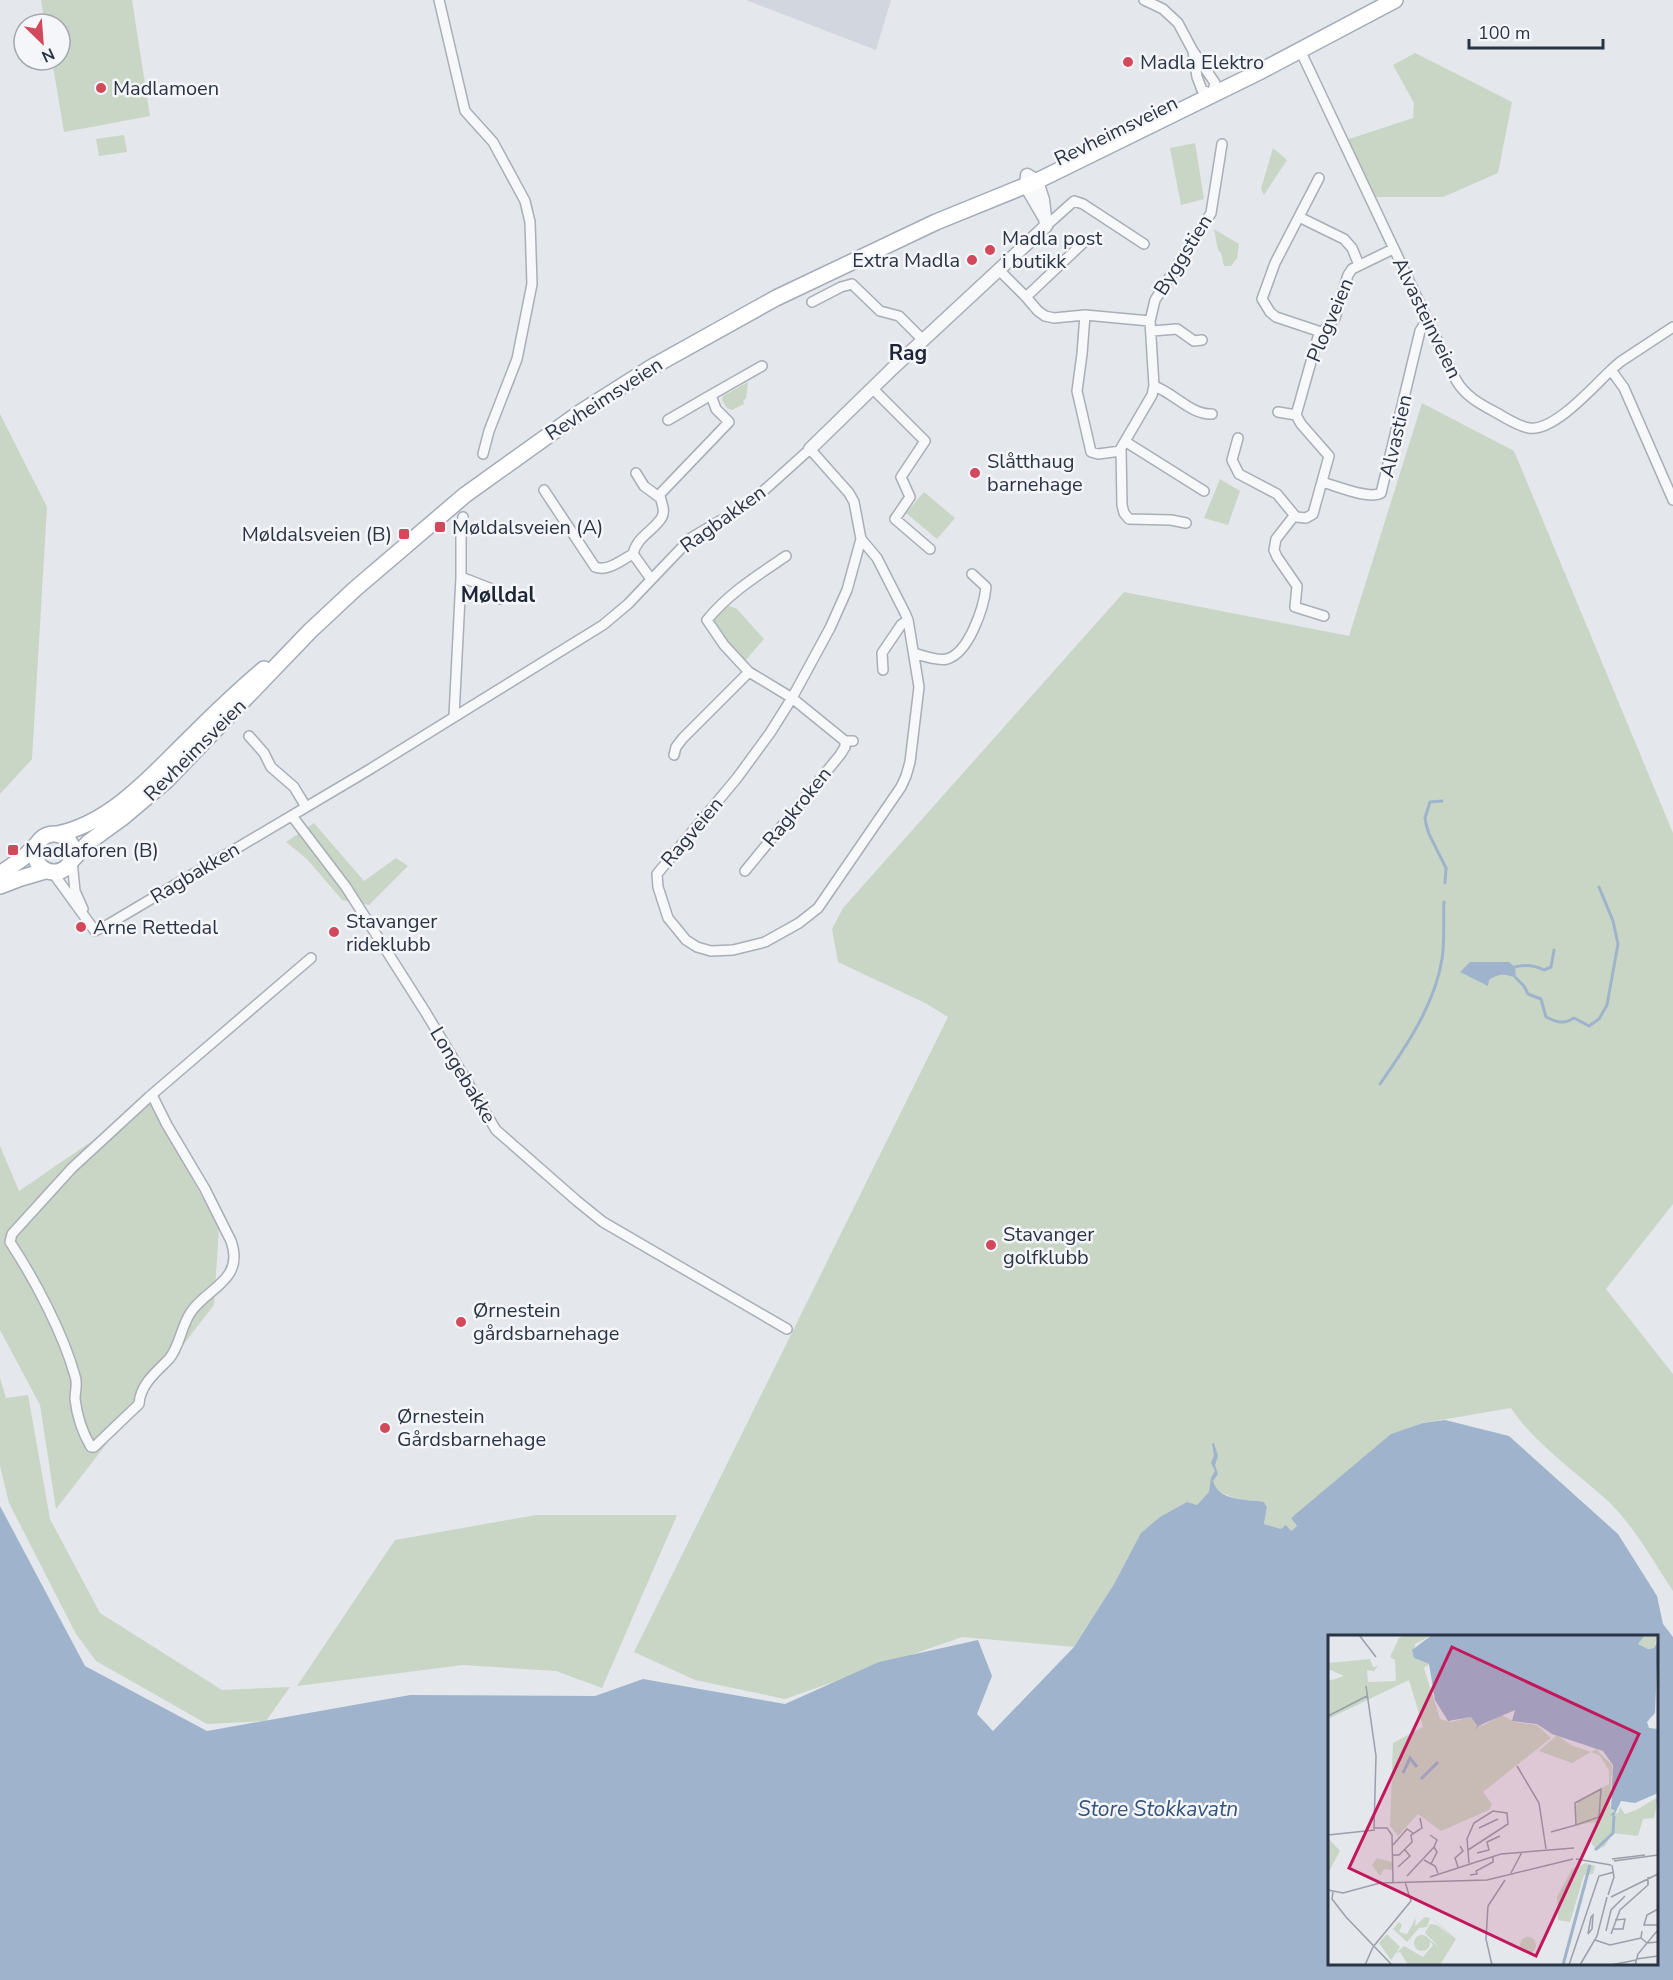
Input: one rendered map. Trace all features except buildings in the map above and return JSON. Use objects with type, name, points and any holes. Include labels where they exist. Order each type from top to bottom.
[{"type":"main road","name":"Revheimsveien","points":[[57,834],[83,827],[127,796],[158,770],[249,682],[457,502],[527,449],[652,367],[743,315],[936,222],[1030,181],[1256,65],[1300,50],[1395,0]]},
{"type":"main road","name":"Revheimsveien","points":[[72,860],[89,842],[137,806],[174,773],[310,631]]},
{"type":"main road","points":[[0,874],[23,858],[44,837],[57,834],[71,843],[72,860],[63,871],[21,878],[0,886]]},
{"type":"main road","points":[[38,843],[35,849],[36,860],[49,872]]},
{"type":"street","points":[[439,0],[465,111],[492,142],[525,201],[530,222],[532,284],[517,359],[489,431],[483,454]]},
{"type":"street","points":[[1144,0],[1163,9],[1178,23],[1210,89]]},
{"type":"street","name":"Alvasteinveien","points":[[1300,50],[1427,320],[1464,392],[1482,405],[1530,428],[1542,426],[1566,412],[1611,370]]},
{"type":"street","points":[[1193,51],[1197,78],[1210,89]]},
{"type":"street","name":"Byggstien","points":[[1121,451],[1152,395],[1154,386],[1151,326],[1155,300],[1211,213],[1222,144]]},
{"type":"street","points":[[1319,178],[1275,263],[1262,299],[1270,312],[1276,316],[1321,332]]},
{"type":"street","points":[[1030,181],[1045,221]]},
{"type":"street","name":"Ragbakken","points":[[88,920],[95,932],[292,816],[603,625],[628,604],[691,538],[760,494],[810,449],[999,270],[1045,221],[1074,201],[1083,204],[1144,244]]},
{"type":"street","points":[[1299,217],[1344,239],[1352,248],[1359,265]]},
{"type":"street","points":[[1026,297],[1083,243]]},
{"type":"street","name":"Plogveien","points":[[1296,415],[1321,332],[1335,318],[1348,275],[1359,265],[1393,249]]},
{"type":"street","points":[[999,270],[1045,316],[1054,318],[1085,315],[1177,329],[1194,340],[1202,340]]},
{"type":"street","points":[[812,302],[852,284],[880,311],[899,316],[923,340]]},
{"type":"street","points":[[1085,315],[1077,391],[1091,452],[1098,454],[1121,451],[1122,505],[1124,513],[1130,519],[1171,520],[1186,524]]},
{"type":"street","name":"Alvastien","points":[[1322,482],[1366,495],[1375,496],[1382,493],[1420,332],[1427,320]]},
{"type":"street","points":[[1673,327],[1611,370],[1624,388],[1673,500]]},
{"type":"street","points":[[668,420],[762,366]]},
{"type":"street","points":[[1154,386],[1165,390],[1200,413],[1212,414]]},
{"type":"street","points":[[873,388],[925,441],[901,477],[910,497],[895,519],[930,549]]},
{"type":"street","points":[[659,497],[729,422],[716,409],[711,395]]},
{"type":"street","points":[[1238,438],[1232,456],[1234,469],[1243,477],[1278,494],[1294,516],[1302,519],[1313,514],[1329,456],[1296,415],[1278,412]]},
{"type":"street","points":[[1126,442],[1204,491]]},
{"type":"street","name":"Ragveien","points":[[810,449],[849,493],[854,502],[861,539],[847,590],[830,628],[792,698],[737,778],[657,874],[658,887],[668,918],[686,940],[697,947],[724,952],[765,942],[799,923],[818,908],[906,776],[910,762],[919,687],[908,620],[878,558],[861,539]]},
{"type":"street","points":[[636,473],[644,486],[659,497],[663,508],[662,517],[635,544],[633,554],[651,579]]},
{"type":"street","points":[[544,490],[595,567],[607,568],[633,554]]},
{"type":"street","points":[[1294,516],[1276,539],[1275,554],[1296,586],[1295,607],[1324,616]]},
{"type":"street","points":[[454,716],[463,517]]},
{"type":"street","name":"Ragkroken","points":[[745,871],[849,741],[792,698],[749,672],[724,645],[707,620],[721,603],[786,556]]},
{"type":"street","points":[[914,654],[938,659],[949,658],[972,634],[983,608],[986,586],[972,574]]},
{"type":"street","points":[[461,577],[492,589],[500,599]]},
{"type":"street","points":[[884,670],[882,653],[901,625],[908,620]]},
{"type":"street","points":[[674,755],[676,747],[683,738],[749,672]]},
{"type":"street","points":[[249,736],[264,753],[271,767],[294,787],[306,807]]},
{"type":"street","name":"Longebakke","points":[[292,816],[346,887],[426,1013],[496,1130],[603,1222],[787,1329]]},
{"type":"street","points":[[72,860],[75,891],[88,920]]},
{"type":"street","points":[[49,872],[88,920]]},
{"type":"street","points":[[152,1095],[167,1125],[206,1189],[231,1240],[234,1259],[228,1276],[192,1310],[175,1350],[151,1377],[139,1395],[139,1404],[109,1434],[91,1447],[82,1432],[75,1397],[77,1380],[68,1352],[10,1242],[12,1234],[72,1168],[152,1095],[311,958]]},
{"type":"shaded area","points":[[746,0],[891,0],[876,50]]},
{"type":"green space","name":"Madlamoen","points":[[41,0],[132,0],[150,116],[64,132],[54,72],[72,72],[72,12],[43,12]]},
{"type":"green space","points":[[1415,53],[1512,102],[1498,173],[1443,197],[1373,197],[1346,140],[1413,118],[1414,103],[1393,65]]},
{"type":"green space","points":[[124,135],[127,152],[99,156],[96,139]]},
{"type":"green space","points":[[1195,143],[1204,199],[1181,205],[1170,148]]},
{"type":"green space","points":[[1273,148],[1287,160],[1264,195],[1261,189]]},
{"type":"green space","points":[[1214,229],[1239,244],[1237,258],[1231,266],[1224,266]]},
{"type":"green space","points":[[748,382],[744,404],[732,410],[727,408],[722,400],[723,396]]},
{"type":"green space","name":"Stavanger golfklubb","points":[[1422,403],[1514,451],[1673,833],[1673,1204],[1606,1289],[1673,1374],[1673,1591],[1626,1521],[1608,1501],[1544,1446],[1511,1408],[1423,1423],[1291,1518],[1297,1526],[1291,1532],[1264,1524],[1267,1507],[1264,1502],[1236,1499],[1218,1491],[1209,1492],[1197,1505],[1131,1552],[1114,1584],[1074,1647],[962,1637],[785,1699],[695,1680],[634,1652],[948,1017],[925,1003],[838,962],[832,929],[843,908],[1124,592],[1349,636]]},
{"type":"green space","points":[[0,414],[47,507],[32,759],[0,794]]},
{"type":"green space","points":[[1220,479],[1240,491],[1228,525],[1204,518]]},
{"type":"green space","points":[[924,492],[955,518],[937,539],[906,513]]},
{"type":"green space","points":[[728,606],[736,608],[764,639],[744,662],[712,625],[713,620]]},
{"type":"green space","points":[[314,823],[364,881],[396,858],[408,866],[369,905],[342,900],[307,859],[286,842]]},
{"type":"green space","points":[[149,1102],[219,1227],[214,1305],[56,1509],[40,1405],[0,1330],[0,1146],[19,1191]]},
{"type":"green space","points":[[0,1378],[6,1398],[28,1395],[50,1519],[100,1613],[222,1690],[290,1687],[266,1721],[207,1724],[96,1661],[76,1634],[9,1503],[0,1466]]},
{"type":"green space","points":[[536,1515],[677,1515],[602,1688],[556,1671],[463,1665],[297,1686],[395,1540]]},
{"type":"water","points":[[1470,962],[1509,962],[1515,967],[1516,978],[1499,975],[1489,980],[1488,986],[1460,972]]},
{"type":"water","name":"Store Stokkavatn","points":[[1445,1420],[1509,1436],[1618,1534],[1657,1596],[1663,1624],[1673,1637],[1673,1980],[0,1980],[0,1506],[85,1666],[207,1731],[410,1695],[595,1696],[643,1679],[785,1704],[879,1662],[978,1640],[992,1676],[977,1714],[993,1731],[1074,1647],[1114,1584],[1141,1533],[1160,1517],[1187,1502],[1197,1505],[1209,1492],[1211,1478],[1215,1471],[1211,1463],[1214,1455],[1212,1444],[1214,1443],[1218,1456],[1215,1465],[1218,1474],[1213,1481],[1216,1488],[1227,1496],[1264,1502],[1267,1507],[1264,1524],[1281,1529],[1286,1525],[1291,1531],[1297,1526],[1291,1518],[1391,1434],[1423,1423]]},
{"type":"waterway","points":[[1442,801],[1430,802],[1425,818],[1429,834],[1446,868],[1445,883]]},
{"type":"waterway","points":[[1516,978],[1528,994],[1541,999],[1546,1017],[1560,1022],[1574,1018],[1589,1026],[1599,1019],[1607,1005],[1618,944],[1613,921],[1599,887]]},
{"type":"waterway","points":[[1380,1084],[1409,1040],[1433,992],[1443,952],[1444,902]]},
{"type":"waterway","points":[[1515,967],[1530,966],[1544,970],[1551,967],[1554,950]]},
{"type":"place","name":"Madla Elektro","points":[[1128,62]]},
{"type":"place","name":"Madlamoen","points":[[101,88]]},
{"type":"place","name":"Madla post i butikk","points":[[990,250]]},
{"type":"place","name":"Extra Madla","points":[[972,260]]},
{"type":"place","name":"Slåtthaug barnehage","points":[[975,473]]},
{"type":"place","name":"Møldalsveien (A)","points":[[440,527]]},
{"type":"place","name":"Møldalsveien (B)","points":[[404,534]]},
{"type":"place","name":"Madlaforen (B)","points":[[13,850]]},
{"type":"place","name":"Arne Rettedal","points":[[81,927]]},
{"type":"place","name":"Stavanger rideklubb","points":[[334,932]]},
{"type":"place","name":"Stavanger golfklubb","points":[[991,1245]]},
{"type":"place","name":"Ørnestein gårdsbarnehage","points":[[461,1322]]},
{"type":"place","name":"Ørnestein Gårdsbarnehage","points":[[385,1428]]},
{"type":"district","name":"Rag","points":[[908,353]]},
{"type":"district","name":"Mølldal","points":[[498,595]]}]
